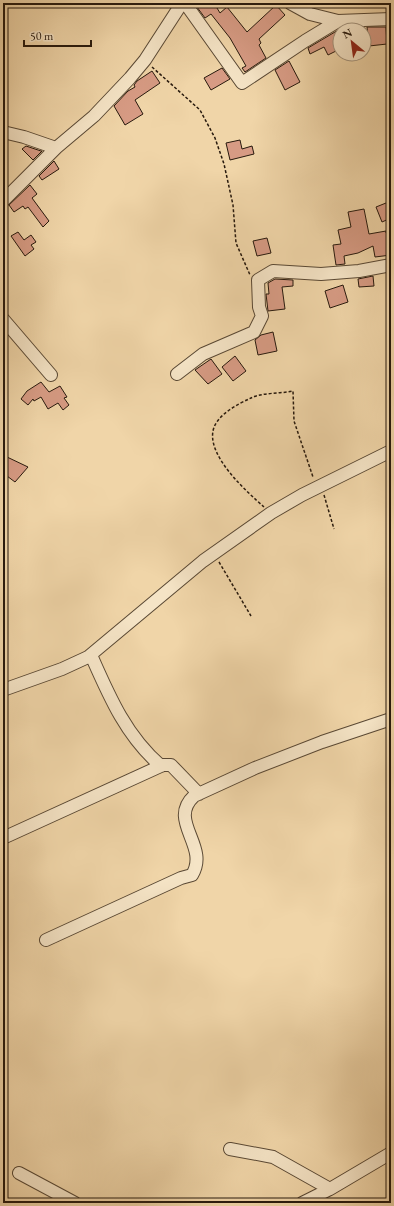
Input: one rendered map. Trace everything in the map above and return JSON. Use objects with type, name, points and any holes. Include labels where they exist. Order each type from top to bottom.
[{"type":"street","points":[[3,202],[56,148],[94,116],[145,60],[183,3],[242,83],[305,40],[338,21]]},
{"type":"street","points":[[290,3],[310,14],[338,21],[391,19]]},
{"type":"street","points":[[3,132],[24,137],[56,148]]},
{"type":"street","points":[[177,374],[203,354],[254,332],[262,316],[259,307],[258,280],[273,271],[321,274],[359,271],[391,265]]},
{"type":"street","points":[[3,319],[51,375]]},
{"type":"street","points":[[3,690],[62,669],[91,655],[214,553],[271,513],[319,487],[391,452]]},
{"type":"street","points":[[91,655],[110,699],[144,752],[161,766]]},
{"type":"street","points":[[46,940],[181,878],[192,875],[197,867],[196,853],[186,824],[184,811],[187,802],[199,794],[255,768],[322,742],[391,719]]},
{"type":"street","points":[[3,838],[161,766],[171,765],[199,794]]},
{"type":"street","points":[[230,1149],[273,1157],[330,1189]]},
{"type":"street","points":[[302,1203],[330,1189],[391,1153]]},
{"type":"street","points":[[19,1173],[75,1203]]},
{"type":"path","points":[[145,60],[200,110],[215,138],[224,164],[233,205],[236,243],[251,276],[258,280]]},
{"type":"path","points":[[271,513],[248,493],[222,463],[214,443],[213,430],[221,416],[252,398],[267,394],[293,392],[294,421],[334,529]]},
{"type":"path","points":[[214,553],[251,616]]},
{"type":"building","points":[[194,3],[214,3],[220,13],[227,7],[247,32],[276,5],[285,15],[259,39],[261,43],[259,45],[266,58],[245,72],[242,68],[246,66],[230,38],[211,14],[205,18]]},
{"type":"building","points":[[372,27],[386,27],[387,44],[372,46]]},
{"type":"building","points":[[332,34],[332,53],[328,55],[324,47],[310,54],[308,48]]},
{"type":"building","points":[[289,61],[300,82],[285,90],[275,70]]},
{"type":"building","points":[[222,68],[230,79],[211,90],[204,78]]},
{"type":"building","points":[[152,71],[160,83],[135,100],[143,114],[125,125],[114,106],[128,91],[135,87],[134,85],[137,81]]},
{"type":"building","points":[[240,140],[242,149],[252,146],[254,154],[230,160],[226,143]]},
{"type":"building","points":[[26,146],[42,151],[33,160],[22,149]]},
{"type":"building","points":[[54,161],[59,169],[42,180],[39,176]]},
{"type":"building","points":[[30,185],[37,194],[32,198],[49,221],[43,227],[28,207],[25,209],[23,206],[14,212],[9,205]]},
{"type":"building","points":[[391,201],[391,218],[382,222],[376,207]]},
{"type":"building","points":[[364,209],[369,234],[386,231],[386,233],[391,233],[391,255],[375,257],[373,246],[358,253],[344,256],[345,264],[336,265],[333,245],[341,244],[338,230],[351,227],[348,212]]},
{"type":"building","points":[[18,232],[24,240],[31,235],[36,242],[31,245],[34,249],[25,256],[11,236]]},
{"type":"building","points":[[267,238],[271,253],[257,256],[253,241]]},
{"type":"building","points":[[373,276],[374,286],[359,287],[358,279]]},
{"type":"building","points":[[275,279],[293,280],[293,286],[282,287],[285,309],[268,311],[266,294],[269,294],[268,283]]},
{"type":"building","points":[[343,285],[348,302],[330,308],[325,291]]},
{"type":"building","points":[[273,332],[277,351],[258,355],[255,340],[261,335]]},
{"type":"building","points":[[235,356],[246,371],[233,381],[222,367]]},
{"type":"building","points":[[211,359],[222,374],[208,384],[195,370]]},
{"type":"building","points":[[41,382],[49,392],[60,386],[67,397],[64,398],[69,405],[63,410],[58,403],[48,409],[41,397],[34,401],[33,399],[28,405],[21,399],[27,391]]},
{"type":"building","points":[[7,457],[28,467],[15,482],[3,473],[3,464]]},
{"type":"waterway","points":[[378,1203],[391,1198]]}]
